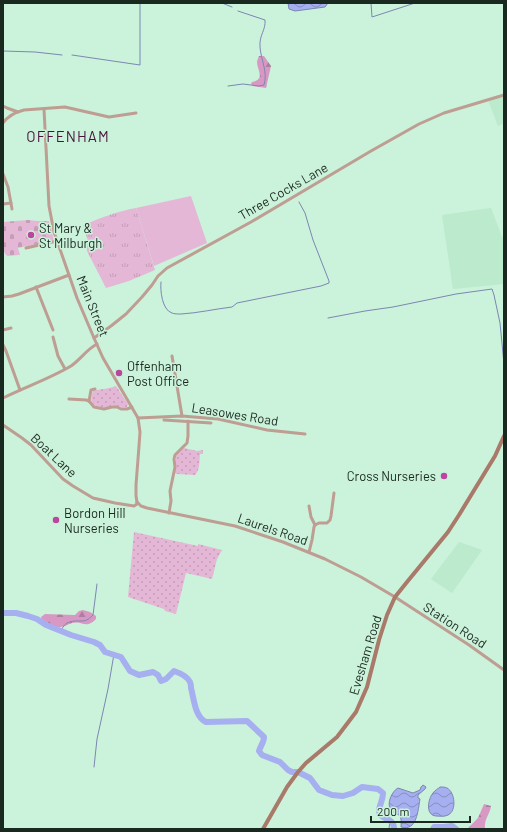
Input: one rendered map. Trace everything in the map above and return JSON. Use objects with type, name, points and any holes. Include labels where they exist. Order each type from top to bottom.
[{"type":"main road","name":"Evesham Road","points":[[263,829],[287,787],[300,769],[337,737],[356,712],[368,687],[379,640],[387,615],[395,597],[448,532],[495,456],[504,436]]},
{"type":"street","name":"Three Cocks Lane","points":[[94,338],[126,314],[142,297],[158,276],[167,268],[251,222],[365,154],[419,124],[444,113],[504,95]]},
{"type":"street","points":[[3,106],[18,112]]},
{"type":"street","points":[[3,123],[9,117],[24,110],[65,107],[110,117],[136,113]]},
{"type":"street","points":[[7,108],[9,117]]},
{"type":"street","name":"Main Street","points":[[44,109],[50,213],[54,232],[78,298],[103,358],[138,418],[140,432],[136,485],[136,496],[138,502]]},
{"type":"street","points":[[3,174],[8,187],[12,208]]},
{"type":"street","points":[[3,204],[11,203]]},
{"type":"street","points":[[26,248],[57,241]]},
{"type":"street","points":[[42,244],[43,250]]},
{"type":"street","points":[[3,297],[18,294],[70,275]]},
{"type":"street","points":[[36,287],[53,330]]},
{"type":"street","points":[[3,330],[11,328]]},
{"type":"street","points":[[53,337],[58,356],[65,369]]},
{"type":"street","points":[[3,398],[65,369],[76,362],[89,349],[97,344]]},
{"type":"street","points":[[3,345],[9,357],[20,390]]},
{"type":"street","points":[[172,356],[182,416]]},
{"type":"street","points":[[95,389],[89,390],[89,401],[94,407],[104,409],[117,407],[127,409],[132,407]]},
{"type":"street","points":[[69,399],[89,401]]},
{"type":"street","points":[[77,400],[77,405]]},
{"type":"street","name":"Leasowes Road","points":[[138,418],[182,416],[218,419],[266,430],[305,434]]},
{"type":"street","points":[[164,420],[211,423]]},
{"type":"street","points":[[169,513],[171,501],[170,491],[175,467],[174,459],[175,455],[186,443],[188,436],[188,421]]},
{"type":"street","name":"Boat Lane","points":[[3,426],[22,438],[63,479],[93,498],[134,506],[138,502]]},
{"type":"street","points":[[315,525],[325,523],[330,520],[334,493]]},
{"type":"street","name":"Laurels Road","points":[[138,502],[141,506],[147,508],[235,526],[283,542],[325,559],[361,577],[395,597]]},
{"type":"street","points":[[309,506],[315,525],[309,552]]},
{"type":"street","name":"Station Road","points":[[395,597],[469,645],[504,670]]},
{"type":"shaded area","points":[[504,95],[504,123],[498,126],[488,100]]},
{"type":"shaded area","points":[[491,208],[502,237],[504,236],[504,284],[453,289],[442,215]]},
{"type":"shaded area","points":[[459,542],[482,550],[452,593],[431,579]]},
{"type":"green space","points":[[259,56],[264,56],[271,66],[266,88],[253,86],[251,84],[259,79],[260,76],[257,65]]},
{"type":"green space","points":[[191,196],[207,243],[154,266],[136,208]]},
{"type":"green space","points":[[136,208],[155,270],[129,281],[106,288],[87,251],[86,242],[88,241],[83,225],[103,217]]},
{"type":"green space","points":[[28,220],[49,221],[54,241],[18,248],[20,255],[6,255],[3,250],[3,222]]},
{"type":"green space","points":[[116,386],[128,404],[127,407],[106,407],[93,404],[91,397],[93,391]]},
{"type":"green space","points":[[184,448],[197,451],[203,450],[203,454],[200,454],[199,468],[195,475],[175,473],[176,457]]},
{"type":"green space","points":[[134,532],[222,550],[217,559],[212,579],[186,573],[176,614],[128,597]]},
{"type":"green space","points":[[83,610],[96,616],[96,619],[89,624],[76,622],[63,627],[57,627],[46,624],[41,617],[45,614],[75,615],[79,611]]},
{"type":"green space","points":[[484,804],[491,806],[485,822],[485,829],[467,829],[478,818]]},
{"type":"water","points":[[288,3],[328,3],[325,7],[295,11],[289,9]]},
{"type":"water","points":[[423,785],[426,787],[418,795],[418,798],[420,799],[414,823],[406,828],[401,827],[400,816],[391,810],[389,804],[392,795],[398,788],[413,793],[420,790]]},
{"type":"water","points":[[440,787],[450,790],[454,802],[453,810],[445,816],[433,815],[430,813],[428,806],[431,796]]},
{"type":"waterway","points":[[72,55],[140,65],[140,3]]},
{"type":"waterway","points":[[222,3],[232,7]]},
{"type":"waterway","points":[[371,3],[372,17],[415,3]]},
{"type":"waterway","points":[[228,86],[243,84],[259,86],[264,85],[265,80],[265,71],[260,43],[265,20],[238,11]]},
{"type":"waterway","points":[[3,51],[62,55]]},
{"type":"waterway","points":[[161,282],[161,295],[164,304],[169,311],[175,314],[194,313],[232,307],[237,303],[321,286],[329,283],[305,213],[299,202]]},
{"type":"waterway","points":[[328,318],[456,294],[492,289],[500,323],[504,364]]},
{"type":"waterway","points":[[61,631],[67,623],[72,621],[82,621],[93,615],[97,584]]},
{"type":"waterway","points":[[3,613],[16,613],[28,616],[71,635],[94,642],[100,645],[105,652],[121,657],[130,671],[139,675],[153,672],[158,675],[161,681],[166,679],[174,671],[183,675],[190,683],[197,712],[202,720],[206,722],[247,721],[264,737],[259,751],[262,755],[280,762],[292,772],[298,772],[310,778],[319,790],[332,795],[343,796],[353,793],[362,787],[378,789],[383,793],[379,810],[381,816],[392,822],[394,829]]},
{"type":"waterway","points":[[94,767],[97,739],[114,654]]},
{"type":"waterway","points":[[389,829],[390,820]]},
{"type":"waterway","points":[[433,829],[434,827],[452,826],[456,829]]},
{"type":"place","name":"St Mary & St Milburgh","points":[[31,235]]},
{"type":"place","name":"Offenham Post Office","points":[[119,373]]},
{"type":"place","name":"Cross Nurseries","points":[[444,476]]},
{"type":"place","name":"Bordon Hill Nurseries","points":[[56,520]]},
{"type":"district","name":"OFFENHAM","points":[[68,136]]}]
